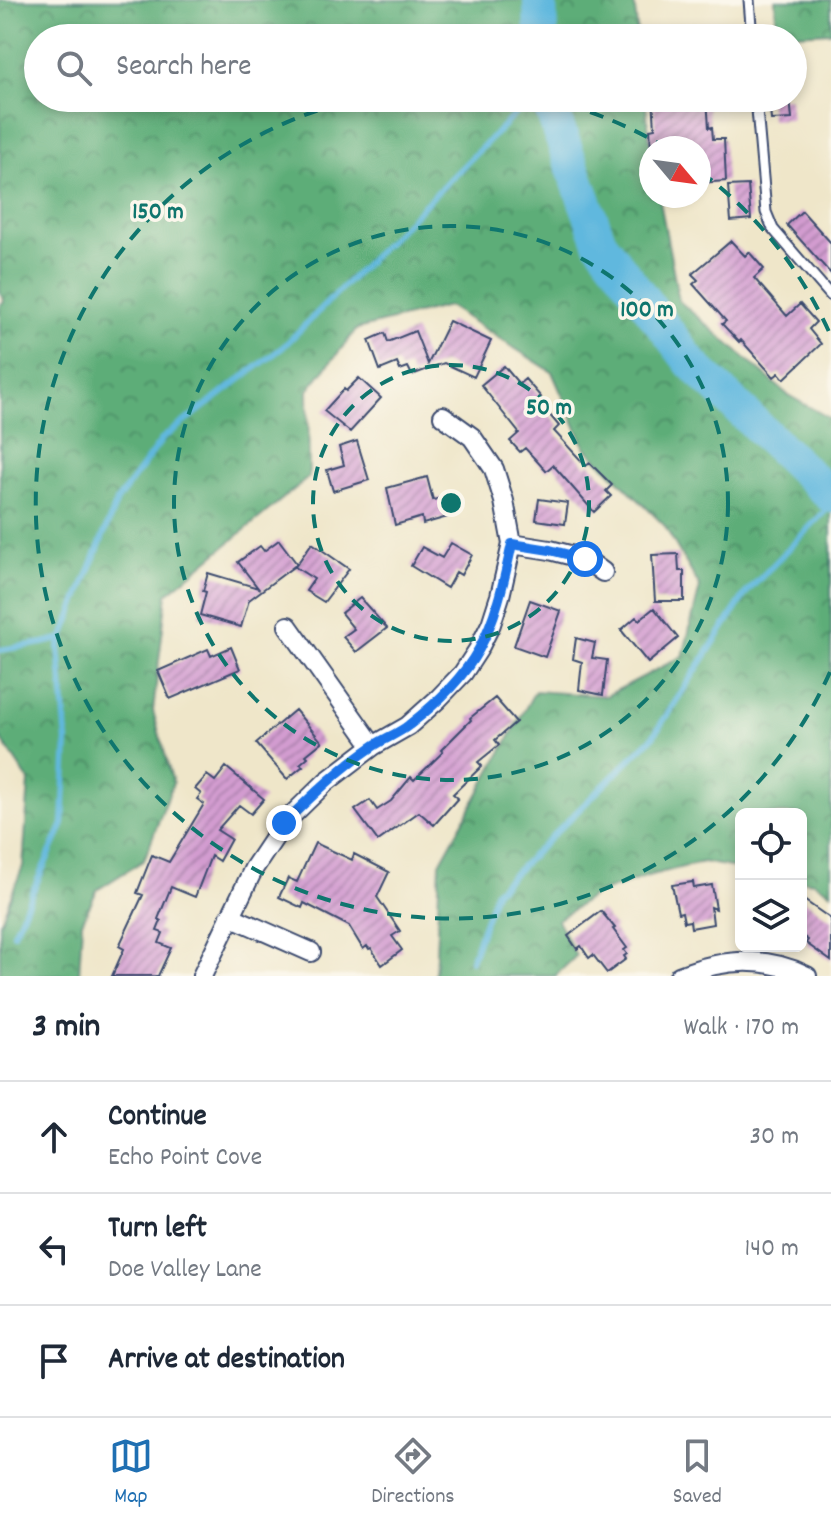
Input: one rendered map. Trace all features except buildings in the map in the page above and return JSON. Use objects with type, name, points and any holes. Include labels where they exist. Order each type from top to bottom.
[{"type":"street","points":[[202,976],[254,868],[284,823],[326,782],[373,746],[408,726],[463,673],[491,624],[512,544],[504,501],[494,469],[472,437],[443,416]]},
{"type":"street","points":[[512,544],[585,559],[603,572]]},
{"type":"street","points":[[288,626],[373,746]]},
{"type":"street","points":[[230,916],[311,952]]},
{"type":"street","points":[[679,976],[700,967],[735,961],[764,963],[807,976]]},
{"type":"lane","points":[[749,0],[751,24]]},
{"type":"lane","points":[[757,112],[766,212],[773,229],[831,296]]},
{"type":"green space","points":[[0,0],[634,0],[637,24],[24,24],[24,112],[647,112],[650,136],[639,136],[639,208],[661,208],[679,301],[788,395],[831,419],[831,893],[807,881],[807,808],[735,808],[735,868],[703,862],[596,894],[557,920],[576,956],[555,976],[435,976],[440,863],[535,691],[606,696],[683,656],[700,587],[664,525],[585,447],[552,372],[448,306],[357,329],[308,390],[309,477],[167,594],[153,711],[173,783],[144,860],[97,890],[82,922],[79,976],[0,976],[0,923],[23,866],[29,781],[0,737],[0,304],[4,302],[0,291]]},
{"type":"green space","points":[[775,0],[831,0],[831,32],[807,33],[807,24],[776,24]]},
{"type":"waterway","points":[[540,0],[541,24]]},
{"type":"waterway","points":[[14,933],[63,824],[67,741],[59,647],[117,501],[163,438],[283,347],[517,112]]},
{"type":"waterway","points":[[552,112],[600,242],[692,364],[831,496]]},
{"type":"waterway","points":[[471,961],[495,892],[652,738],[746,593],[831,505]]},
{"type":"waterway","points":[[0,650],[63,638]]},
{"type":"route","points":[[284,823],[326,782],[373,746],[408,726],[463,673],[491,624],[512,544],[585,559]]}]
